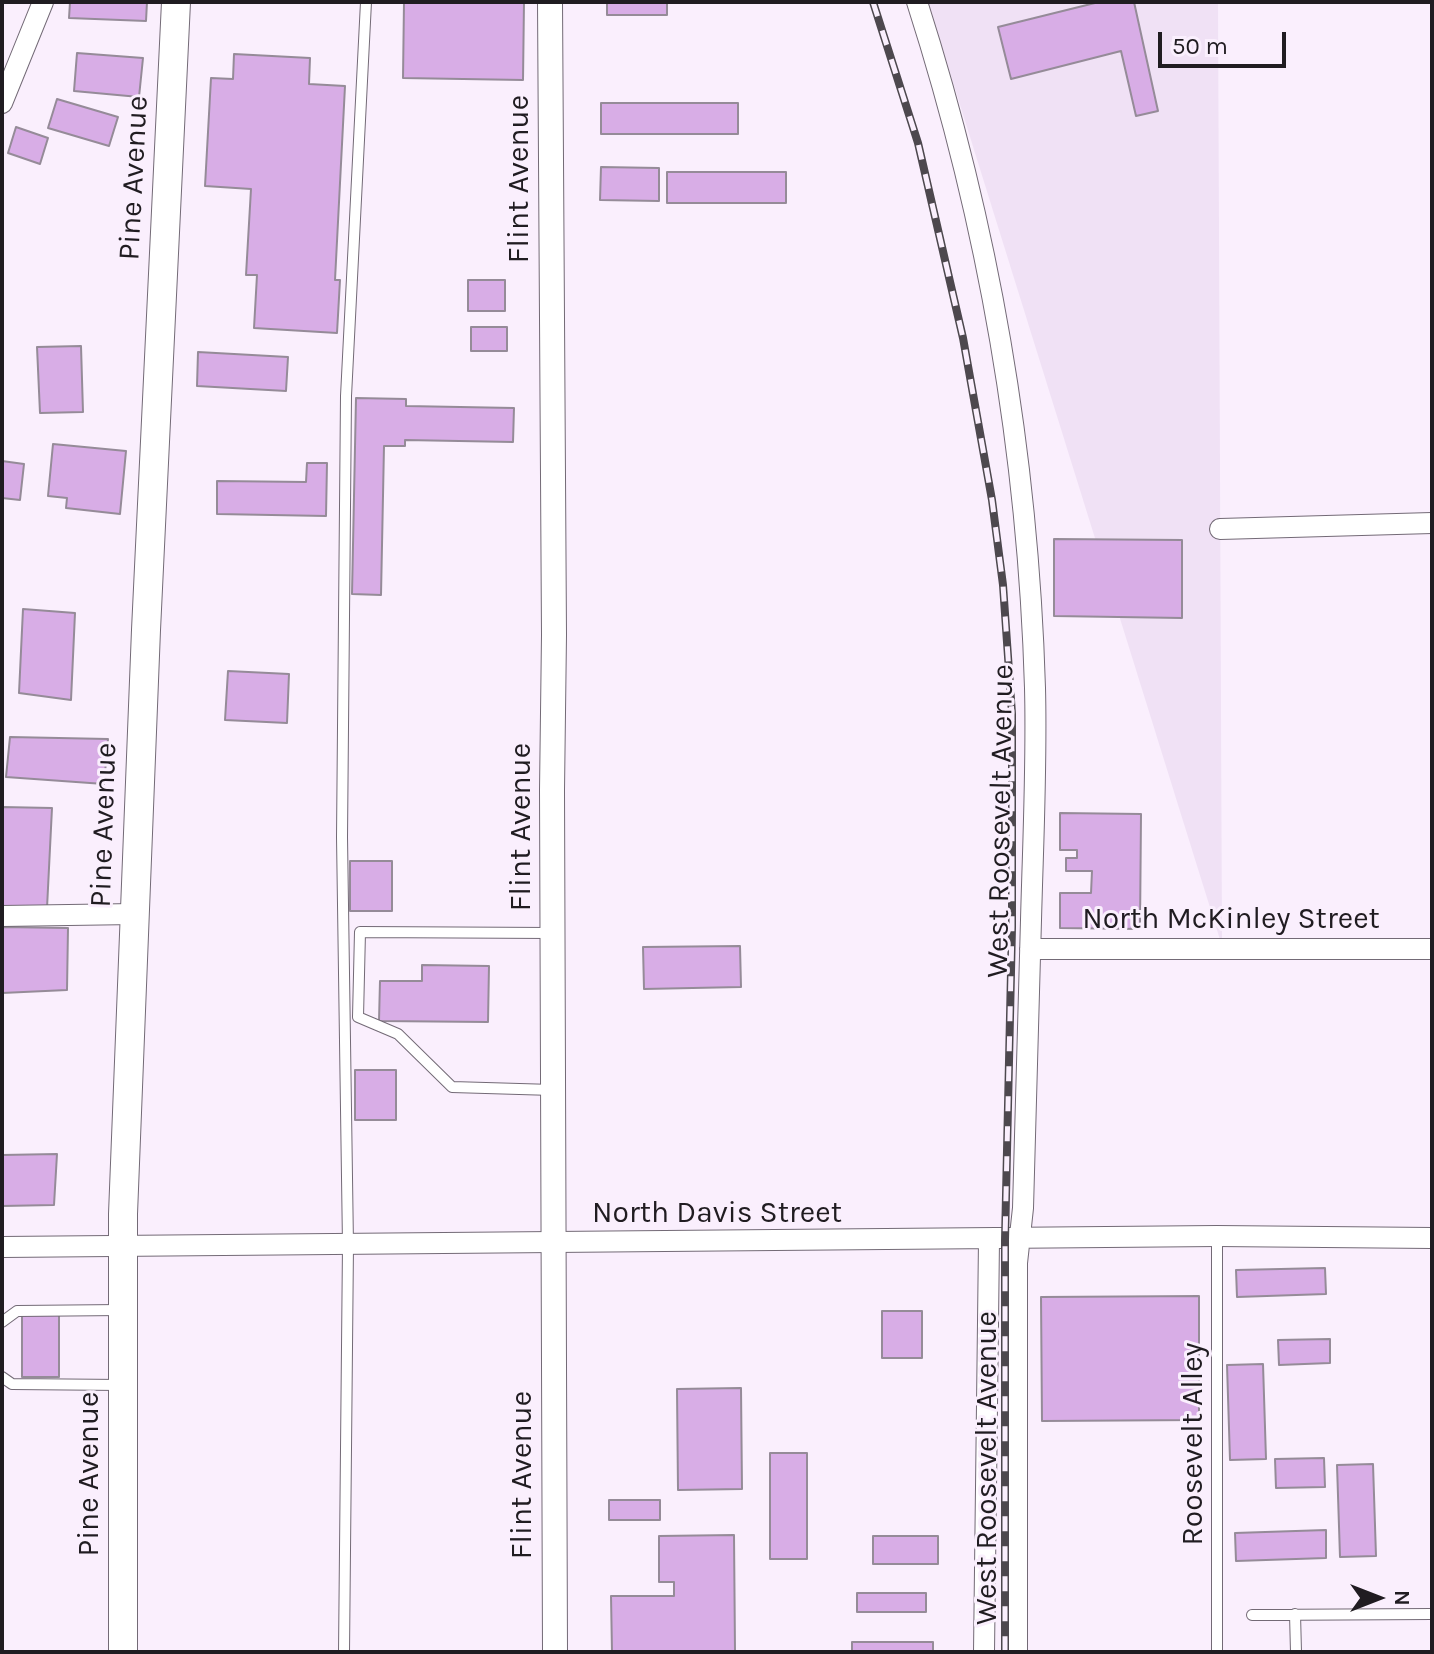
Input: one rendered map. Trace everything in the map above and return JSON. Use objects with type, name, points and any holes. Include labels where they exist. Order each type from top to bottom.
[{"type":"main road","name":"Pine Avenue","points":[[123,1652],[122,1245],[176,2]]},
{"type":"street","points":[[2,103],[43,2]]},
{"type":"street","name":"Flint Avenue","points":[[550,2],[555,1652]]},
{"type":"street","name":"West Roosevelt Avenue","points":[[917,2],[978,217],[997,316],[1014,428],[1035,689],[1023,1208],[1017,1263],[1017,1652]]},
{"type":"street","points":[[1220,529],[1432,523]]},
{"type":"street","points":[[2,916],[135,914]]},
{"type":"street","name":"North McKinley Street","points":[[1030,949],[1432,949]]},
{"type":"street","name":"North Davis Street","points":[[2,1247],[1217,1236],[1432,1238]]},
{"type":"street","name":"West Roosevelt Avenue","points":[[984,1652],[989,1240]]},
{"type":"lane","points":[[344,1652],[348,1245],[342,837],[346,396],[366,2]]},
{"type":"lane","points":[[553,933],[360,932],[358,1017],[398,1034],[452,1087],[554,1090]]},
{"type":"lane","name":"Roosevelt Alley","points":[[1217,1236],[1217,1652]]},
{"type":"lane","points":[[2,1322],[17,1311],[123,1310]]},
{"type":"lane","points":[[2,1377],[12,1384],[123,1385]]},
{"type":"lane","points":[[1295,1614],[1296,1652]]},
{"type":"lane","points":[[1252,1615],[1432,1614]]},
{"type":"shaded area","points":[[928,2],[1218,2],[1222,946]]},
{"type":"building","points":[[70,2],[147,2],[146,21],[69,18]]},
{"type":"building","points":[[404,2],[524,2],[523,80],[403,78]]},
{"type":"building","points":[[607,2],[667,2],[667,15],[607,15]]},
{"type":"building","points":[[1099,2],[1134,2],[1158,111],[1136,116],[1121,51],[1011,79],[998,27]]},
{"type":"building","points":[[77,53],[143,58],[139,97],[74,91]]},
{"type":"building","points":[[234,54],[310,58],[309,84],[345,86],[335,280],[340,280],[337,333],[254,328],[257,275],[246,275],[251,189],[205,186],[211,78],[233,79]]},
{"type":"building","points":[[57,99],[118,117],[109,146],[48,128]]},
{"type":"building","points":[[601,103],[738,103],[738,134],[601,134]]},
{"type":"building","points":[[16,127],[48,138],[40,164],[8,153]]},
{"type":"building","points":[[601,167],[659,168],[659,201],[600,200]]},
{"type":"building","points":[[667,172],[786,172],[786,203],[667,203]]},
{"type":"building","points":[[468,280],[505,280],[505,311],[468,311]]},
{"type":"building","points":[[471,327],[507,327],[507,351],[471,351]]},
{"type":"building","points":[[81,346],[83,412],[40,413],[37,347]]},
{"type":"building","points":[[198,352],[288,357],[286,391],[197,386]]},
{"type":"building","points":[[356,398],[406,399],[406,406],[514,408],[513,442],[405,440],[405,446],[384,446],[381,595],[352,594]]},
{"type":"building","points":[[53,444],[126,451],[120,514],[66,508],[67,498],[48,496]]},
{"type":"building","points":[[2,461],[24,464],[20,500],[2,498]]},
{"type":"building","points":[[307,463],[327,463],[326,516],[217,514],[217,481],[306,482]]},
{"type":"building","points":[[1054,539],[1182,540],[1182,618],[1054,616]]},
{"type":"building","points":[[23,609],[75,613],[71,700],[19,693]]},
{"type":"building","points":[[228,671],[289,674],[287,723],[225,720]]},
{"type":"building","points":[[10,737],[108,739],[104,784],[6,777]]},
{"type":"building","points":[[2,807],[52,808],[47,908],[2,906]]},
{"type":"building","points":[[1060,813],[1141,814],[1140,929],[1060,928],[1060,893],[1091,893],[1092,871],[1066,871],[1066,858],[1077,858],[1077,850],[1060,850]]},
{"type":"building","points":[[350,861],[392,861],[392,911],[350,911]]},
{"type":"building","points":[[2,927],[68,928],[67,990],[2,993]]},
{"type":"building","points":[[740,946],[741,987],[644,989],[643,947]]},
{"type":"building","points":[[422,965],[489,966],[488,1022],[379,1021],[380,981],[422,981]]},
{"type":"building","points":[[355,1070],[396,1070],[396,1120],[355,1120]]},
{"type":"building","points":[[57,1154],[54,1205],[2,1206],[2,1155]]},
{"type":"building","points":[[1325,1268],[1326,1294],[1237,1297],[1236,1270]]},
{"type":"building","points":[[1199,1296],[1199,1420],[1042,1421],[1041,1297]]},
{"type":"building","points":[[882,1311],[922,1311],[922,1358],[882,1358]]},
{"type":"building","points":[[22,1315],[59,1315],[59,1377],[22,1377]]},
{"type":"building","points":[[1330,1339],[1330,1363],[1279,1365],[1278,1340]]},
{"type":"building","points":[[1263,1364],[1266,1459],[1230,1460],[1227,1365]]},
{"type":"building","points":[[741,1388],[742,1489],[678,1490],[677,1389]]},
{"type":"building","points":[[770,1453],[807,1453],[807,1559],[770,1559]]},
{"type":"building","points":[[1324,1458],[1325,1487],[1276,1488],[1275,1459]]},
{"type":"building","points":[[1373,1464],[1376,1556],[1340,1557],[1337,1465]]},
{"type":"building","points":[[609,1500],[660,1500],[660,1520],[609,1520]]},
{"type":"building","points":[[1326,1530],[1326,1558],[1236,1561],[1235,1533]]},
{"type":"building","points":[[734,1535],[735,1652],[612,1652],[611,1596],[674,1596],[674,1582],[659,1582],[659,1536]]},
{"type":"building","points":[[873,1536],[938,1536],[938,1564],[873,1564]]},
{"type":"building","points":[[857,1593],[926,1593],[926,1612],[857,1612]]},
{"type":"building","points":[[852,1642],[933,1642],[933,1652],[852,1652]]},
{"type":"railway","points":[[873,2],[918,143],[963,338],[992,500],[1003,585],[1012,714],[1012,927],[1005,1240],[1005,1652]]}]
